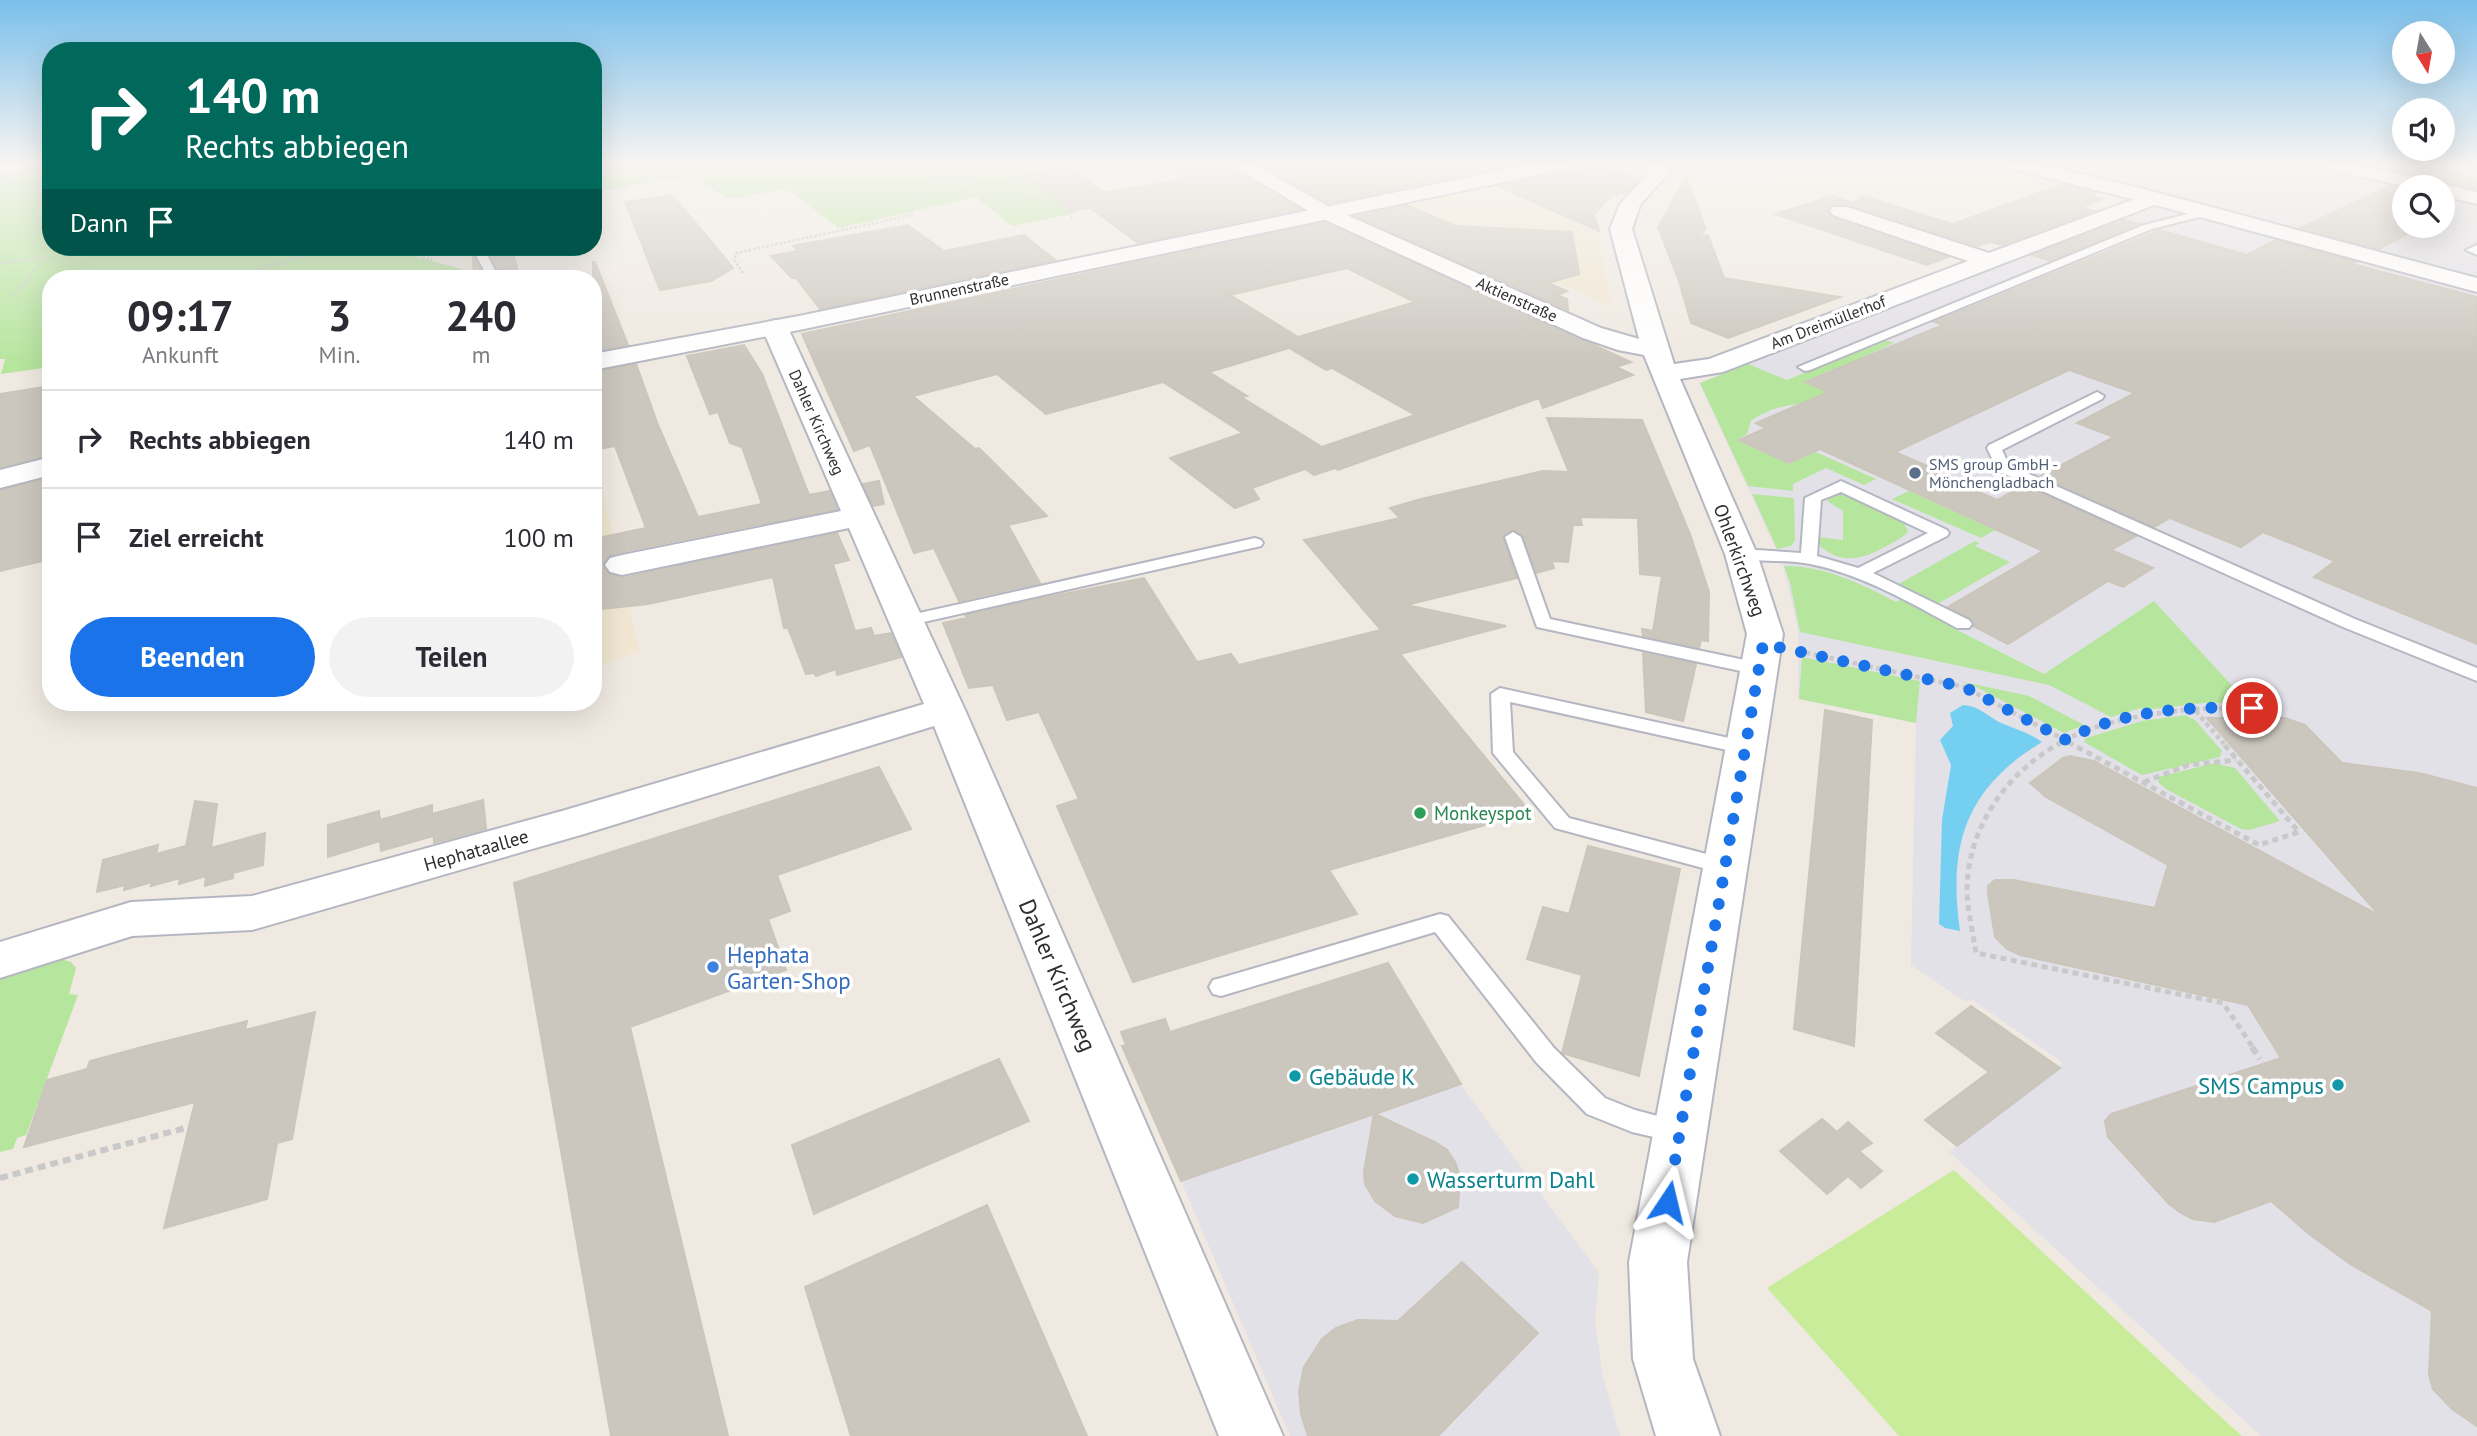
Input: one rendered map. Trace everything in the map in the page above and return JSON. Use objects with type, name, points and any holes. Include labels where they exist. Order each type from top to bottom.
[{"type":"street","name":"Brunnenstraße","points":[[602,360],[775,328],[1243,229]]},
{"type":"street","name":"Aktienstraße","points":[[1362,229],[1658,361]]},
{"type":"street","name":"Ohlerkirchweg","points":[[1621,229],[1658,361],[1681,409],[1741,554],[1765,634],[1658,1262],[1662,1359],[1688,1436]]},
{"type":"street","points":[[1894,229],[1989,261]]},
{"type":"street","name":"Am Dreimüllerhof","points":[[1658,361],[1714,366],[2073,229]]},
{"type":"street","points":[[2270,229],[2477,285]]},
{"type":"street","name":"Dahler Kirchweg","points":[[775,328],[946,709],[1251,1436]]},
{"type":"street","points":[[0,479],[42,468]]},
{"type":"street","points":[[622,565],[858,517]]},
{"type":"street","name":"Hephataallee","points":[[0,961],[131,919],[252,913],[569,824],[946,709]]},
{"type":"lane","points":[[1805,367],[2143,229]]},
{"type":"lane","points":[[2096,396],[1994,448],[2003,468],[2349,624],[2477,675]]},
{"type":"lane","points":[[1809,559],[1813,498],[1841,486],[1941,533],[1857,575]]},
{"type":"lane","points":[[1513,537],[1543,623],[1761,657]]},
{"type":"lane","points":[[906,621],[1255,543]]},
{"type":"lane","points":[[1741,554],[1809,559],[1900,592],[1963,624]]},
{"type":"lane","points":[[1726,866],[1562,823],[1503,752],[1500,694],[1745,748]]},
{"type":"lane","points":[[1221,987],[1440,922],[1545,1055],[1596,1106],[1632,1121],[1680,1132]]},
{"type":"path","points":[[743,273],[734,260],[736,253],[847,229]]},
{"type":"path","points":[[258,270],[304,256]]},
{"type":"path","points":[[0,263],[47,257],[12,298]]},
{"type":"path","points":[[1761,657],[1964,687],[2259,845],[2299,832],[2194,709]]},
{"type":"path","points":[[2252,708],[2194,709],[2116,721],[2066,740],[2031,762],[1998,796],[1979,830],[1966,887],[1976,953],[2223,1003],[2260,1059]]},
{"type":"path","points":[[2143,782],[2192,765],[2237,760]]},
{"type":"path","points":[[0,1178],[189,1127]]},
{"type":"shaded area","points":[[1440,229],[1597,231],[1612,307]]},
{"type":"shaded area","points":[[2094,229],[2250,229],[2477,291],[2477,1436],[2261,1436],[1949,1152],[2063,1063],[1971,999],[1966,1002],[1911,965],[1916,723],[1798,699],[1798,630],[1783,564],[1699,383]]},
{"type":"shaded area","points":[[2270,229],[2392,229],[2392,238],[2455,238],[2455,229],[2477,229],[2477,283]]},
{"type":"shaded area","points":[[602,487],[639,651],[602,664]]},
{"type":"shaded area","points":[[1460,1084],[1599,1273],[1595,1321],[1603,1378],[1620,1436],[1290,1436],[1181,1181]]},
{"type":"green space","points":[[0,229],[42,229],[42,256],[414,256],[464,270],[42,270],[42,368],[1,374],[5,359],[0,359]]},
{"type":"green space","points":[[1885,340],[1894,343],[1868,355],[1934,381],[1898,397],[1831,370],[1803,382],[1850,401],[1798,404],[1773,409],[1751,421],[1747,434],[1737,440],[1789,464],[1816,452],[1876,479],[1864,485],[1826,468],[1793,484],[1793,491],[1748,486],[1700,383],[1748,364],[1787,380]]},
{"type":"green space","points":[[1909,491],[1995,530],[1981,538],[1892,499]]},
{"type":"green space","points":[[1752,494],[1794,498],[1795,541],[1791,546],[1777,549]]},
{"type":"green space","points":[[1835,494],[1854,497],[1904,523],[1908,532],[1867,555],[1851,558],[1835,556],[1820,546],[1819,537],[1843,540],[1843,511],[1827,501]]},
{"type":"green space","points":[[1975,541],[1979,543],[1975,546],[2010,562],[1934,606],[1895,586]]},
{"type":"green space","points":[[1784,566],[1828,572],[1896,602],[1905,597],[1957,623],[1951,627],[2044,674],[2154,601],[2248,703],[2204,703],[2144,710],[2141,708],[2111,717],[2049,685],[1800,632]]},
{"type":"green space","points":[[1802,657],[1920,681],[1916,723],[1799,699]]},
{"type":"green space","points":[[1959,681],[2029,696],[2084,725],[2064,733],[1976,687]]},
{"type":"green space","points":[[2185,715],[2195,720],[2222,751],[2220,757],[2142,775],[2084,742],[2086,738],[2142,721]]},
{"type":"green space","points":[[2214,763],[2235,768],[2280,821],[2249,830],[2241,829],[2166,789],[2158,782],[2159,777]]},
{"type":"green space","points":[[58,958],[71,962],[76,968],[69,994],[78,995],[26,1135],[17,1138],[13,1149],[0,1152],[0,979],[7,972]]},
{"type":"green space","points":[[1954,1170],[2242,1436],[1899,1436],[1767,1288]]},
{"type":"water","points":[[1963,705],[1978,709],[2042,742],[1995,779],[1979,800],[1968,822],[1960,846],[1957,872],[1960,931],[1939,924],[1942,820],[1951,765],[1940,740],[1953,726],[1950,713]]},
{"type":"building","points":[[636,229],[700,229],[733,268],[711,281],[660,290]]},
{"type":"building","points":[[886,229],[914,229],[944,251],[1024,235],[1055,260],[820,309],[796,278],[792,278],[771,256],[798,251],[793,246]]},
{"type":"building","points":[[1119,229],[1205,229],[1138,243]]},
{"type":"building","points":[[1292,229],[1340,229],[1631,362],[1616,367],[1633,375],[1543,408],[1539,398],[1338,470],[1335,468],[1314,475],[1305,469],[1252,488],[1259,499],[1235,508],[1170,458],[1243,433],[1163,382],[1046,414],[997,374],[913,396],[975,449],[979,448],[1047,516],[1008,525],[1040,583],[959,601],[934,548],[914,553],[870,445],[854,451],[802,334]],"holes":[[[1347,268],[1415,302],[1298,337],[1230,295]],[[1289,348],[1326,370],[1332,368],[1415,415],[1322,447],[1241,397],[1247,396],[1209,372]]]},
{"type":"building","points":[[1384,229],[1572,232],[1579,274],[1548,283],[1567,291],[1557,295],[1567,299],[1568,310]]},
{"type":"building","points":[[1659,229],[1706,229],[1699,238],[1708,235],[1724,278],[1840,297],[1728,338],[1691,323],[1679,281]]},
{"type":"building","points":[[1820,229],[1867,229],[1948,257],[1927,265]]},
{"type":"building","points":[[1924,229],[2045,229],[2002,245],[1990,242],[1977,246]]},
{"type":"building","points":[[2100,229],[2127,229],[2050,261],[2032,255]]},
{"type":"building","points":[[2304,229],[2392,229],[2392,238],[2400,238],[2379,249]]},
{"type":"building","points":[[2160,230],[2247,255],[2276,240],[2356,262],[2352,264],[2477,297],[2477,644],[2314,577],[2335,561],[2263,532],[2241,547],[2170,518],[2154,527],[2041,476],[2114,437],[2077,423],[2135,393],[2069,370],[1895,452],[1930,467],[1926,469],[1997,500],[2024,485],[2136,536],[2111,550],[2153,568],[2123,587],[2108,581],[2008,644],[1973,626],[1970,618],[1948,607],[2043,551],[1820,449],[1789,463],[1739,440],[1766,428],[1756,423],[1829,392],[1805,382],[1943,325],[1934,322]]},
{"type":"building","points":[[472,256],[481,270],[473,270]]},
{"type":"building","points":[[489,256],[514,256],[518,270],[497,270]]},
{"type":"building","points":[[602,280],[628,345],[602,349]]},
{"type":"building","points":[[744,345],[762,374],[809,495],[830,491],[837,509],[621,552],[608,556],[603,567],[609,575],[623,578],[837,533],[849,560],[833,564],[855,631],[871,628],[874,636],[891,633],[901,657],[837,675],[836,669],[816,676],[814,673],[806,674],[788,628],[784,628],[773,577],[648,604],[602,609],[602,537],[646,528],[615,446],[602,448],[602,371],[636,364],[658,425],[698,517],[762,504],[742,447],[730,443],[718,412],[710,414],[687,356]]},
{"type":"building","points":[[42,387],[42,457],[0,467],[0,394]]},
{"type":"building","points":[[1547,418],[1642,420],[1690,534],[1709,592],[1708,641],[1701,640],[1699,648],[1643,636],[1642,629],[1653,631],[1662,576],[1640,574],[1638,518],[1580,517],[1582,525],[1573,525],[1568,562],[1552,561],[1554,568],[1536,573],[1523,536],[1512,530],[1503,538],[1517,578],[1406,605],[1506,626],[1400,654],[1530,812],[1329,870],[1357,914],[1133,982],[1057,806],[1079,799],[1039,712],[1007,720],[993,685],[969,688],[943,623],[967,618],[965,615],[1144,578],[1197,662],[1231,654],[1239,665],[1381,630],[1304,540],[1400,518],[1390,508],[1421,499],[1543,471],[1569,472]]},
{"type":"building","points":[[42,480],[42,561],[0,571],[0,490]]},
{"type":"building","points":[[879,481],[884,504],[873,506],[863,484]]},
{"type":"building","points":[[1643,653],[1696,664],[1683,721],[1646,712]]},
{"type":"building","points":[[1825,710],[1872,720],[1854,1046],[1794,1029]]},
{"type":"building","name":"SMS Campus","points":[[2207,718],[2285,718],[2305,725],[2342,763],[2419,773],[2477,788],[2477,1426],[2452,1409],[2433,1389],[2429,1375],[2432,1311],[2350,1264],[2309,1234],[2271,1201],[2214,1222],[2193,1219],[2181,1213],[2169,1204],[2108,1137],[2105,1121],[2111,1114],[2281,1058],[2248,1005],[2020,955],[2007,949],[1995,937],[1988,886],[1995,880],[2014,880],[2155,908],[2168,865],[2046,797],[2030,783],[2063,758],[2070,756],[2094,761],[2380,916]]},
{"type":"building","points":[[879,767],[911,829],[777,875],[790,911],[768,919],[786,970],[630,1027],[728,1436],[611,1436],[514,883]]},
{"type":"building","points":[[483,800],[486,829],[434,843],[433,823],[433,836],[381,851],[380,841],[328,857],[328,825],[379,811],[380,820],[432,805],[432,814]]},
{"type":"building","points":[[195,801],[217,804],[211,848],[265,833],[263,865],[233,873],[233,878],[205,886],[206,876],[179,884],[180,878],[151,886],[152,882],[124,890],[125,885],[97,892],[103,860],[158,845],[156,854],[186,846]]},
{"type":"building","points":[[1588,846],[1680,869],[1639,1076],[1562,1053],[1582,975],[1527,959],[1543,907],[1569,914]]},
{"type":"building","name":"Gebäude K","points":[[1388,963],[1461,1084],[1375,1114],[1447,1150],[1460,1176],[1458,1207],[1423,1223],[1395,1216],[1375,1201],[1365,1184],[1364,1171],[1374,1114],[1181,1181],[1122,1046],[1126,1045],[1121,1032],[1165,1019],[1170,1032]]},
{"type":"building","points":[[1971,1006],[2060,1068],[1957,1146],[1925,1120],[1989,1072],[1936,1033]]},
{"type":"building","points":[[315,1012],[292,1139],[277,1143],[267,1199],[164,1228],[195,1102],[24,1147],[47,1080],[87,1069],[90,1061],[146,1046],[247,1021],[245,1030]]},
{"type":"building","points":[[999,1059],[1029,1121],[814,1214],[792,1145]]},
{"type":"building","points":[[1822,1119],[1837,1132],[1848,1122],[1872,1143],[1859,1151],[1882,1171],[1861,1188],[1848,1176],[1827,1194],[1780,1151]]},
{"type":"building","points":[[987,1205],[1087,1436],[851,1436],[805,1287]]},
{"type":"building","points":[[1462,1262],[1538,1333],[1438,1436],[1308,1436],[1301,1414],[1299,1391],[1304,1367],[1322,1339],[1336,1328],[1358,1320],[1398,1321]]},
{"type":"place","name":"SMS group GmbH - Mönchengladbach","points":[[1915,473]]},
{"type":"place","name":"Monkeyspot","points":[[1420,813]]},
{"type":"place","name":"Hephata Garten-Shop","points":[[713,967]]},
{"type":"place","name":"Gebäude K","points":[[1295,1076]]},
{"type":"place","name":"SMS Campus","points":[[2338,1085]]},
{"type":"place","name":"Wasserturm Dahl","points":[[1413,1179]]},
{"type":"route","points":[[1668,1202],[1763,644],[1964,687],[2066,740],[2104,724],[2157,713],[2211,707],[2252,708]]}]
